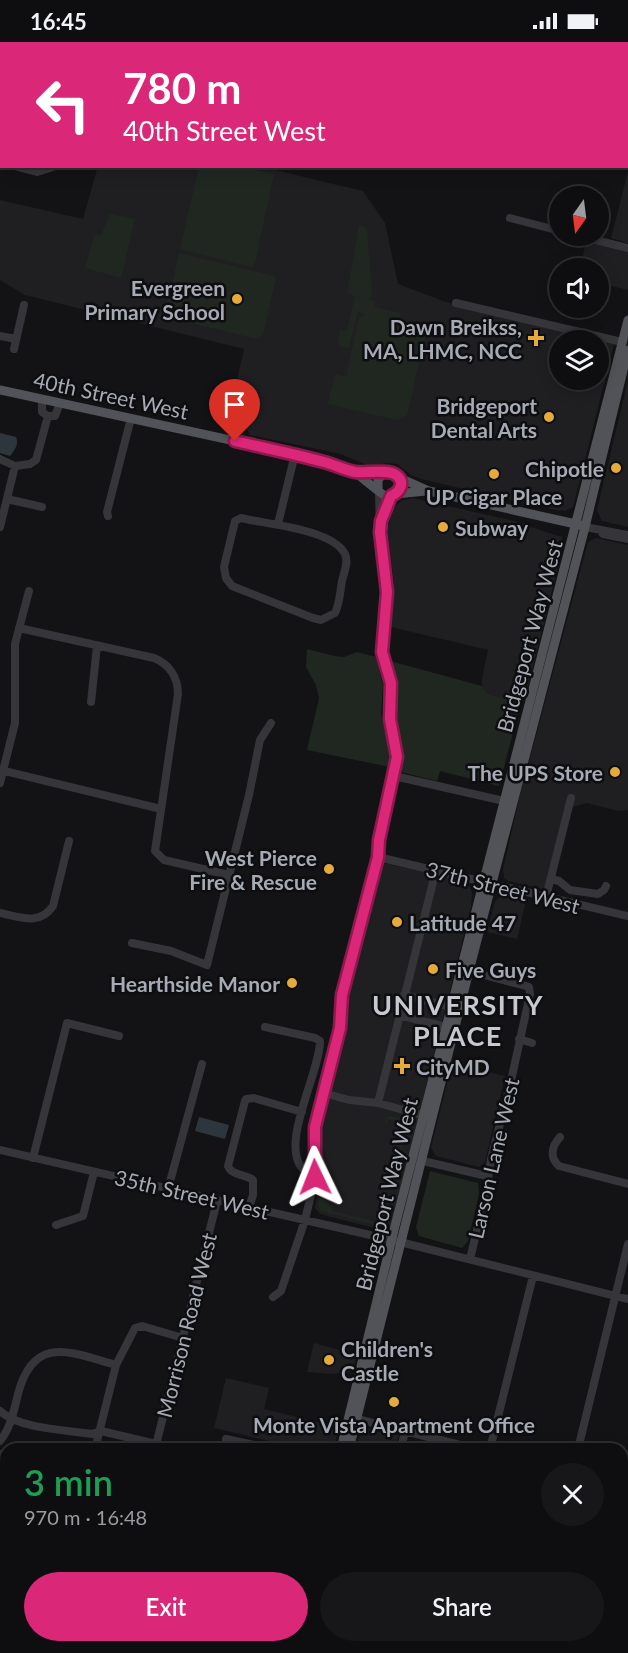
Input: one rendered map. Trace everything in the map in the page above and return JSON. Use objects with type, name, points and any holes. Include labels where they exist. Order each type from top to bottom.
[{"type":"main road","name":"Bridgeport Way West","points":[[351,1443],[397,1241],[423,1161],[428,1116],[446,1027],[488,882],[581,526],[625,346],[628,320]]},
{"type":"main road","name":"Bridgeport Way West","points":[[343,1443],[428,1116],[469,971],[504,801],[626,366],[625,346]]},
{"type":"main road","name":"40th Street West","points":[[0,390],[295,454],[354,472],[385,473]]},
{"type":"main road","name":"40th Street West","points":[[354,472],[379,490]]},
{"type":"main road","points":[[429,491],[384,495],[379,490],[378,479],[385,473],[395,474],[429,491],[581,526]]},
{"type":"main road","points":[[394,495],[400,488],[400,478]]},
{"type":"street","points":[[19,168],[37,172],[50,168]]},
{"type":"street","points":[[510,218],[549,228]]},
{"type":"street","points":[[609,243],[628,248]]},
{"type":"street","points":[[456,303],[625,346]]},
{"type":"street","points":[[14,350],[24,305]]},
{"type":"street","points":[[0,336],[16,339]]},
{"type":"street","points":[[42,399],[42,412],[48,416],[55,416],[60,403]]},
{"type":"street","points":[[0,459],[14,464],[30,464],[36,460],[48,416]]},
{"type":"street","points":[[108,516],[107,512],[131,418]]},
{"type":"street","points":[[279,524],[295,454]]},
{"type":"street","points":[[0,527],[14,464]]},
{"type":"street","points":[[273,1297],[280,1291],[305,1220],[315,1170],[314,1136],[340,1028],[342,995],[378,857],[379,840],[397,757],[390,719],[391,683],[382,652],[387,592],[381,549],[379,490]]},
{"type":"street","points":[[381,521],[394,495]]},
{"type":"street","points":[[7,499],[42,507]]},
{"type":"street","points":[[237,519],[279,524],[325,538],[345,554],[346,563],[337,608],[330,617],[321,620],[313,618],[237,588],[226,578],[224,567],[237,519]]},
{"type":"street","points":[[581,526],[604,529],[628,537]]},
{"type":"street","points":[[0,783],[15,723],[14,653],[29,591]]},
{"type":"street","points":[[19,628],[159,660],[168,667],[175,678],[178,694],[155,851],[164,860],[229,875]]},
{"type":"street","points":[[91,702],[97,646]]},
{"type":"street","points":[[132,943],[171,951],[207,965],[249,795],[260,740],[271,723]]},
{"type":"street","points":[[2,771],[161,809]]},
{"type":"street","points":[[394,776],[504,801]]},
{"type":"street","points":[[546,897],[571,798]]},
{"type":"street","points":[[0,913],[28,920],[45,915],[53,906],[69,842]]},
{"type":"street","name":"37th Street West","points":[[378,857],[628,916]]},
{"type":"street","points":[[378,1103],[436,870]]},
{"type":"street","points":[[551,879],[559,881],[570,890],[592,893]]},
{"type":"street","name":"Larson Lane West","points":[[469,971],[528,987],[530,994],[470,1259]]},
{"type":"street","points":[[404,995],[452,1007]]},
{"type":"street","points":[[399,1015],[446,1027]]},
{"type":"street","points":[[33,1158],[68,1023],[120,1035]]},
{"type":"street","points":[[266,1027],[318,1039],[320,1043],[296,1140],[298,1163],[302,1168],[315,1170]]},
{"type":"street","points":[[519,1039],[532,1043]]},
{"type":"street","points":[[316,1061],[331,1064]]},
{"type":"street","points":[[168,1189],[202,1064]]},
{"type":"street","points":[[324,1093],[349,1100],[378,1103],[428,1116]]},
{"type":"street","points":[[249,1207],[253,1195],[253,1180],[234,1173],[228,1166],[246,1099],[302,1112]]},
{"type":"street","points":[[560,1137],[553,1153],[555,1162],[559,1166],[628,1184]]},
{"type":"street","name":"35th Street West","points":[[0,1150],[397,1241],[628,1299]]},
{"type":"street","points":[[423,1161],[487,1176]]},
{"type":"street","points":[[56,1225],[83,1216],[94,1172]]},
{"type":"street","name":"Morrison Road West","points":[[157,1443],[217,1201]]},
{"type":"street","points":[[579,1443],[628,1244]]},
{"type":"street","points":[[491,1443],[533,1276]]},
{"type":"street","points":[[97,1443],[116,1365],[133,1332],[138,1327],[183,1338]]},
{"type":"street","points":[[0,1453],[0,1441],[12,1419],[19,1390],[27,1371],[42,1355],[49,1352],[66,1351],[116,1365]]},
{"type":"street","points":[[0,1411],[12,1419],[25,1423],[92,1434],[101,1431],[142,1443]]},
{"type":"street","points":[[357,1419],[452,1443]]},
{"type":"street","points":[[402,1443],[405,1431]]},
{"type":"street","points":[[226,1439],[245,1443]]},
{"type":"shaded area","name":"Evergreen Primary School","points":[[97,168],[266,168],[363,191],[385,223],[398,284],[446,302],[558,330],[549,330],[549,390],[602,390],[573,507],[565,511],[555,510],[421,479],[411,475],[397,464],[369,466],[341,454],[250,435],[247,430],[227,424],[244,349],[25,295],[0,280],[0,200],[83,219]]},
{"type":"shaded area","points":[[199,168],[247,168],[274,174],[255,263],[252,267],[180,249]]},
{"type":"shaded area","points":[[628,171],[628,243],[611,238]]},
{"type":"shaded area","points":[[110,214],[135,219],[121,278],[85,268],[94,235],[101,235]]},
{"type":"shaded area","points":[[359,225],[367,229],[372,293],[370,300],[375,301],[374,307],[401,313],[398,326],[426,332],[407,415],[397,420],[328,404],[335,374],[346,377],[359,317],[363,317],[364,313],[358,312],[349,348],[341,347],[338,341],[340,330],[347,331],[355,296],[347,293]]},
{"type":"shaded area","points":[[585,246],[603,246],[628,252],[628,290],[609,285],[609,258],[582,258]]},
{"type":"shaded area","points":[[179,253],[274,276],[276,279],[263,334],[257,339],[174,319],[167,307]]},
{"type":"shaded area","name":"Evergreen Primary School","points":[[609,343],[614,344],[609,364]]},
{"type":"shaded area","points":[[628,380],[628,527],[602,521],[597,510]]},
{"type":"shaded area","points":[[0,433],[16,437],[16,447],[10,456],[0,453]]},
{"type":"shaded area","points":[[413,498],[527,524],[562,537],[563,543],[557,571],[525,698],[521,702],[486,694],[482,686],[482,679],[488,650],[391,627],[394,582],[387,530],[393,509],[401,501]]},
{"type":"shaded area","points":[[596,538],[628,545],[628,810],[618,811],[587,803],[572,807],[557,867],[543,889],[508,881],[504,878],[503,870],[520,795],[588,542]]},
{"type":"shaded area","points":[[307,649],[334,656],[344,657],[357,652],[376,657],[383,685],[381,715],[390,749],[390,767],[307,750],[319,698],[316,685],[306,667]]},
{"type":"shaded area","points":[[386,660],[482,686],[487,694],[521,702],[499,786],[440,771],[437,781],[401,772],[404,757],[396,713],[396,681]]},
{"type":"shaded area","points":[[383,863],[449,877],[452,881],[470,887],[472,893],[471,907],[391,1225],[378,1229],[320,1214],[315,1208],[320,1177],[318,1130],[353,966],[378,870]]},
{"type":"shaded area","points":[[506,891],[527,897],[517,939],[487,932],[495,901]]},
{"type":"shaded area","points":[[452,1063],[505,1076],[485,1162],[479,1167],[436,1156],[431,1148]]},
{"type":"shaded area","points":[[199,1117],[229,1125],[225,1139],[195,1131]]},
{"type":"shaded area","points":[[386,1117],[406,1120],[408,1124],[392,1189],[385,1188],[386,1184],[391,1185],[396,1163],[391,1161],[397,1160],[405,1129],[400,1127],[401,1122],[388,1119],[387,1124],[385,1123]]},
{"type":"shaded area","points":[[328,1166],[323,1194],[327,1203],[332,1206],[332,1211],[376,1222],[377,1217],[382,1218],[385,1205],[381,1203],[388,1202],[383,1223],[380,1226],[321,1211],[318,1204]]},
{"type":"shaded area","points":[[430,1171],[478,1183],[479,1194],[468,1241],[462,1248],[419,1236],[416,1227]]},
{"type":"shaded area","points":[[314,1343],[357,1355],[352,1372],[330,1374],[307,1372]]},
{"type":"shaded area","points":[[226,1378],[269,1388],[264,1409],[339,1427],[335,1443],[277,1443],[214,1428]]},
{"type":"shaded area","points":[[363,1427],[399,1435],[397,1443],[357,1443]]},
{"type":"place","name":"Evergreen Primary School","points":[[237,299]]},
{"type":"place","name":"Dawn Breikss, MA, LHMC, NCC","points":[[536,338]]},
{"type":"place","name":"Bridgeport Dental Arts","points":[[549,417]]},
{"type":"place","name":"Chipotle","points":[[616,468]]},
{"type":"place","name":"UP Cigar Place","points":[[494,474]]},
{"type":"place","name":"Subway","points":[[443,527]]},
{"type":"place","name":"The UPS Store","points":[[615,772]]},
{"type":"place","name":"West Pierce Fire & Rescue","points":[[329,869]]},
{"type":"place","name":"Latitude 47","points":[[397,922]]},
{"type":"place","name":"Five Guys","points":[[433,969]]},
{"type":"place","name":"Hearthside Manor","points":[[292,983]]},
{"type":"place","name":"CityMD","points":[[402,1066]]},
{"type":"place","name":"Children's Castle","points":[[329,1360]]},
{"type":"place","name":"Monte Vista Apartment Office","points":[[394,1402]]},
{"type":"district","name":"UNIVERSITY PLACE","points":[[458,1020]]},
{"type":"route","points":[[235,441],[295,454],[354,472],[392,472],[400,478],[401,482],[396,494],[391,496],[381,521],[380,532],[387,592],[382,652],[391,683],[389,708],[397,757],[379,840],[378,857],[342,995],[340,1028],[315,1127],[315,1177]]}]
